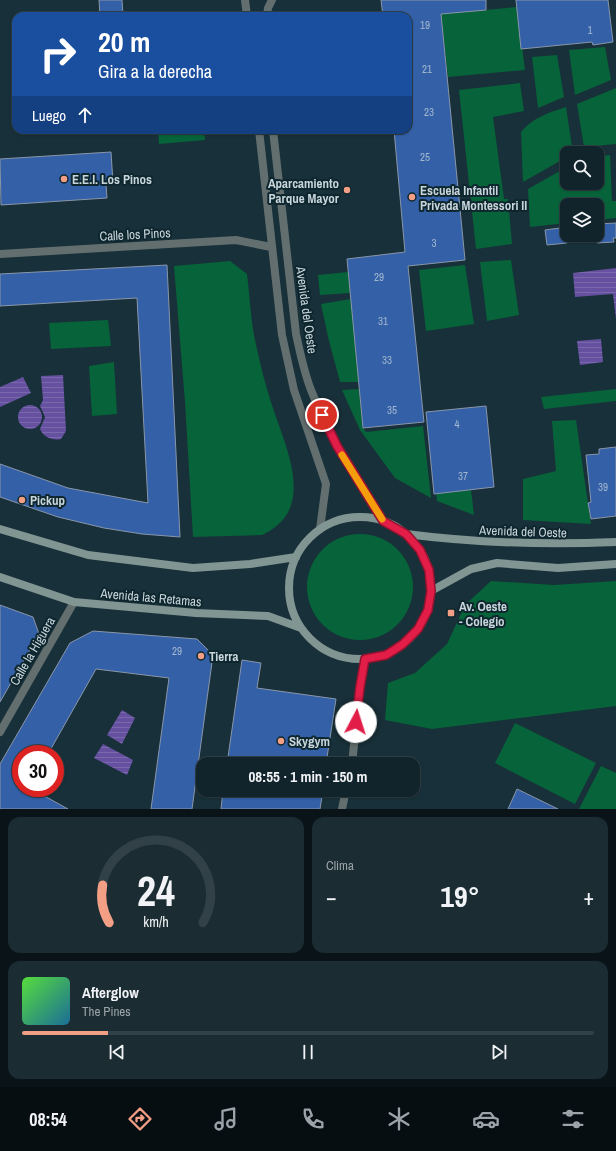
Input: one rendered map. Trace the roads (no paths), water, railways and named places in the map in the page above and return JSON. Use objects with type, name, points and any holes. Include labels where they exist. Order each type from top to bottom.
[{"type":"street","points":[[245,0],[246,12]]},
{"type":"street","points":[[268,12],[272,0]]},
{"type":"street","name":"Avenida del Oeste","points":[[259,134],[282,335],[294,390],[326,484],[320,529]]},
{"type":"street","name":"Avenida del Oeste","points":[[273,134],[296,334],[310,390],[337,446],[383,521]]},
{"type":"street","name":"Calle los Pinos","points":[[0,254],[236,240],[271,247]]},
{"type":"street","points":[[362,517],[383,521],[406,534],[420,550],[429,570],[431,591],[428,610],[418,629],[403,644],[386,655],[365,659],[341,657],[318,646],[301,628],[293,612],[289,593],[290,574],[296,557],[306,542],[320,529],[340,520],[362,517]]},
{"type":"street","points":[[0,529],[88,555],[193,568],[250,564],[296,557]]},
{"type":"street","name":"Avenida del Oeste","points":[[406,534],[448,539],[554,545],[616,542]]},
{"type":"street","points":[[431,591],[471,569],[497,563],[558,568],[616,564]]},
{"type":"street","name":"Avenida las Retamas","points":[[0,577],[74,602],[196,613],[268,616],[301,628]]},
{"type":"street","name":"Calle la Higuera","points":[[0,732],[74,602]]},
{"type":"street","points":[[353,757],[360,687],[365,659]]},
{"type":"street","points":[[342,809],[345,797]]},
{"type":"place","name":"E.E.I. Los Pinos","points":[[64,179]]},
{"type":"place","name":"Aparcamiento Parque Mayor","points":[[347,190]]},
{"type":"place","name":"Escuela Infantil Privada Montessori II","points":[[412,197]]},
{"type":"place","name":"Pickup","points":[[22,500]]},
{"type":"place","name":"Av. Oeste - Colegio","points":[[451,613]]},
{"type":"place","name":"Tierra","points":[[201,656]]},
{"type":"place","name":"Skygym","points":[[281,741]]}]
